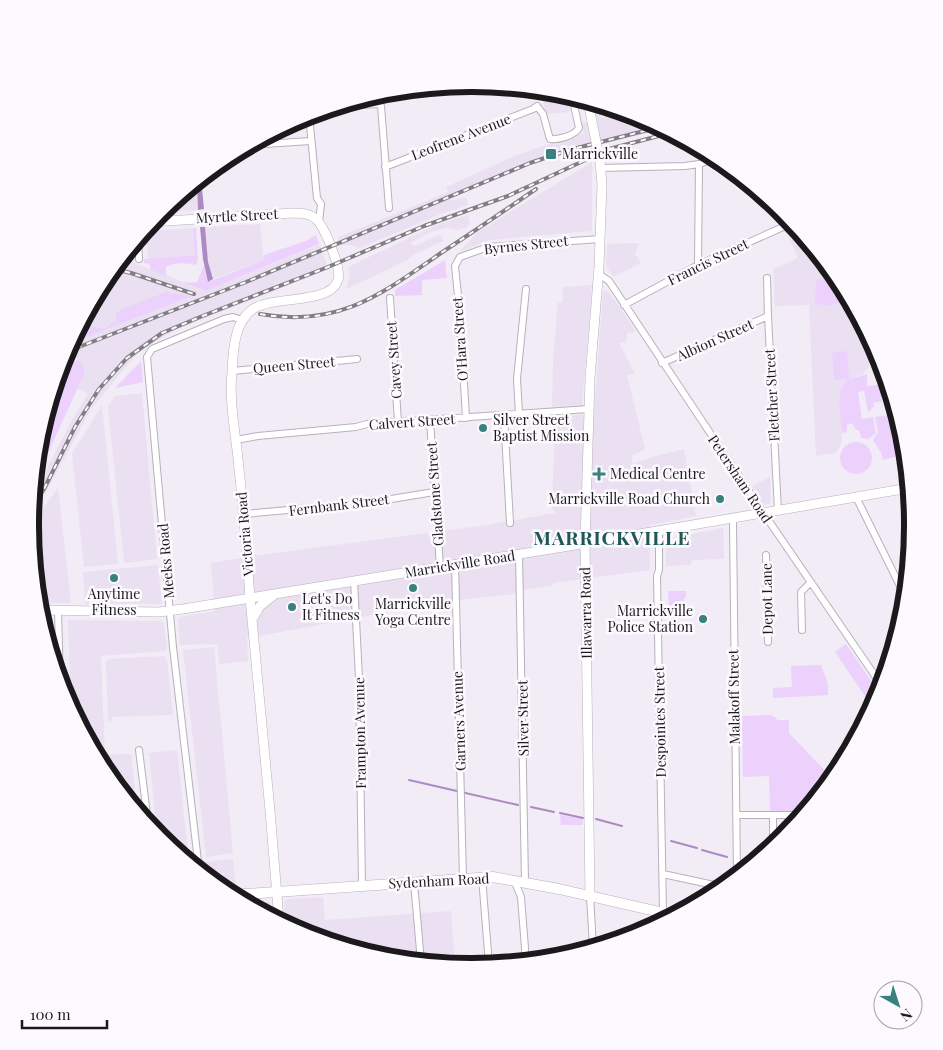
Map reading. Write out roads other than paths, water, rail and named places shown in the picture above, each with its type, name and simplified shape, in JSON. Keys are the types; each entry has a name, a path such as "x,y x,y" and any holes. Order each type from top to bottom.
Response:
{"main road":[{"name":"Illawarra Road","path":"589,109 600,165 599,274 589,409 585,543 590,896"},
{"name":"Myrtle Street","path":"163,221 302,213 314,217 319,222"},
{"path":"242,320 252,310 265,304 324,294 335,288 340,272 319,222"},
{"name":"Victoria Road","path":"242,320 238,331 232,371 236,440 277,912"},
{"name":"Marrickville Road","path":"47,610 159,612 659,531 902,489"},
{"path":"253,618 265,601 280,593"},
{"name":"Sydenham Road","path":"245,894 482,877 514,880 663,913"}],"street":[{"path":"371,104 379,104 381,106 389,208"},
{"name":"Leofrene Avenue","path":"385,167 537,106 543,114 548,138 554,140 574,134 578,130 574,105"},
{"path":"309,124 318,198 321,204 319,222"},
{"path":"267,144 310,141"},
{"path":"600,165 685,166 706,162"},
{"path":"698,265 699,164"},
{"name":"Francis Street","path":"624,305 698,265 785,227"},
{"name":"Byrnes Street","path":"456,261 463,255 488,247 600,239"},
{"path":"139,249 139,259"},
{"name":"O'Hara Street","path":"456,261 466,418"},
{"name":"Petersham Road","path":"599,274 609,281 763,513 876,677"},
{"name":"Fletcher Street","path":"768,278 768,316 778,511"},
{"path":"519,414 517,379 526,289"},
{"name":"Cavey Street","path":"390,298 398,422"},
{"name":"Albion Street","path":"662,363 768,316"},
{"name":"Meeks Road","path":"198,860 173,647 148,356 152,349 224,319 233,317 242,320"},
{"name":"Queen Street","path":"232,371 357,359"},
{"name":"Calvert Street","path":"236,440 356,427 367,424 589,409"},
{"path":"504,415 510,523"},
{"name":"Gladstone Street","path":"430,420 440,567"},
{"name":"Fernbank Street","path":"244,514 368,503 434,492"},
{"path":"856,497 900,586"},
{"name":"Malakoff Street","path":"734,518 733,624 737,866"},
{"name":"Despointes Street","path":"659,531 659,570 657,576 663,874 668,911"},
{"name":"Silver Street","path":"519,554 528,883"},
{"name":"Depot Lane","path":"766,555 768,642"},
{"name":"Garners Avenue","path":"455,564 463,878"},
{"name":"Frampton Avenue","path":"354,581 359,678 362,886"},
{"path":"802,630 801,592 811,582"},
{"path":"58,611 59,656"},
{"path":"139,750 146,811"},
{"path":"772,815 773,835"},
{"path":"736,816 792,815"},
{"path":"663,874 712,885"},
{"path":"482,877 488,957"},
{"path":"514,880 521,897 525,954"},
{"path":"414,882 420,955"},
{"path":"521,897 528,883"},
{"name":"Illawarra Road","path":"590,896 593,940"}],"waterway":[{"path":"409,780 518,805"},
{"path":"531,807 554,812"},
{"path":"560,813 583,818"},
{"path":"596,819 622,826"},
{"path":"671,841 697,848"},
{"path":"702,850 727,857"}],"railway":[{"path":"77,348 246,282 530,163 569,150 648,130"},
{"path":"40,495 75,427 99,389 127,358 162,333 328,267 424,226 508,196 609,149 660,136"},
{"path":"260,314 288,317 313,316 335,312 357,304 398,282 536,189"},
{"path":"122,271 194,294"}],"place":[{"name":"Marrickville","path":"551,154"},
{"name":"Silver Street Baptist Mission","path":"483,428"},
{"name":"Medical Centre","path":"599,474"},
{"name":"Marrickville Road Church","path":"720,499"},
{"name":"Anytime Fitness","path":"114,578"},
{"name":"Marrickville Yoga Centre","path":"413,588"},
{"name":"Let's Do It Fitness","path":"292,607"},
{"name":"Marrickville Police Station","path":"703,619"}],"district":[{"name":"MARRICKVILLE","path":"612,538"}]}
